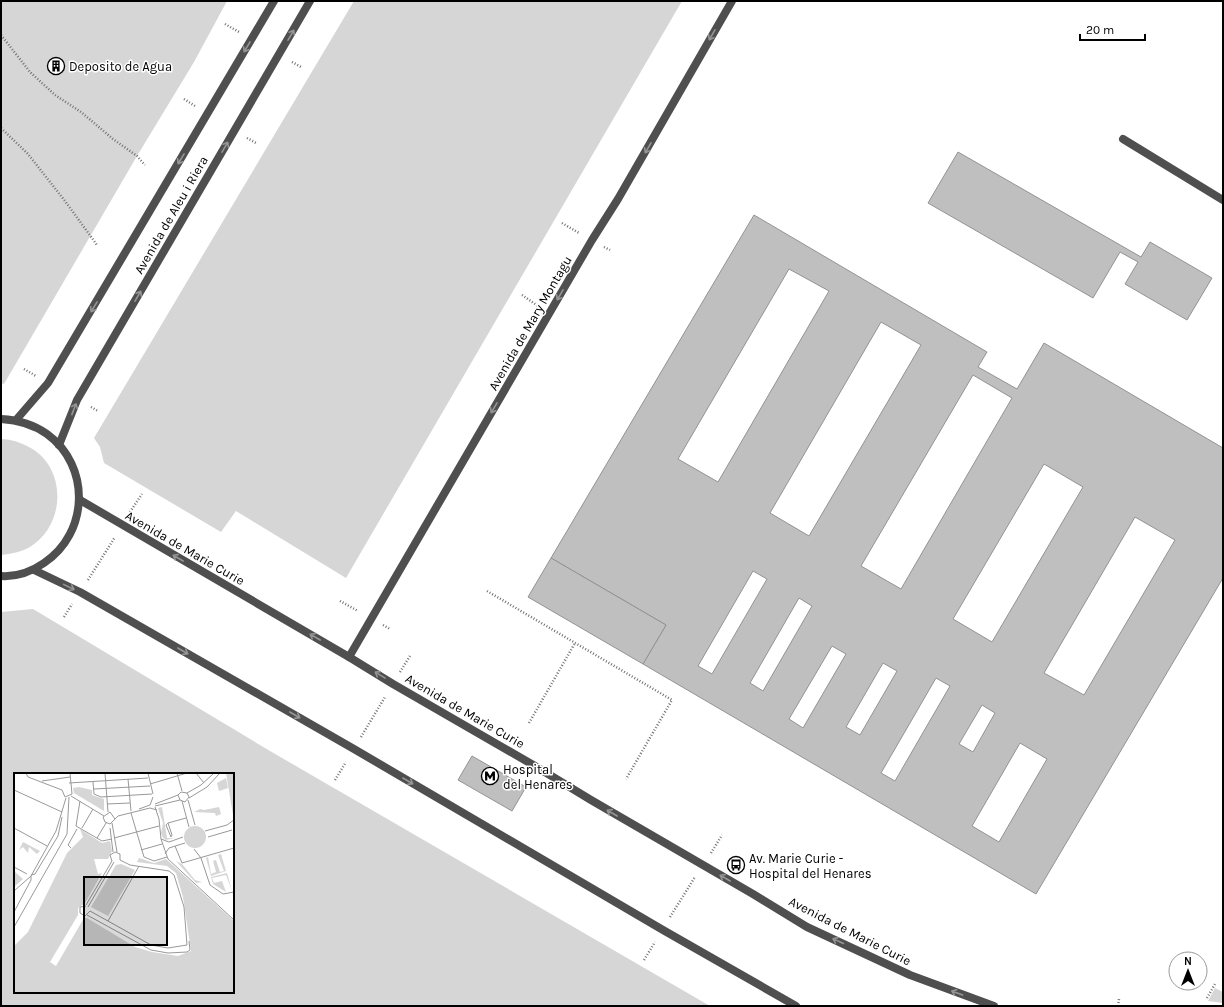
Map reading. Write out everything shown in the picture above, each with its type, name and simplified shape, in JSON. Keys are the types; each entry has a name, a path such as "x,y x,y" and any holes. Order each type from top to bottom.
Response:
{"street":[{"name":"Avenida de Aleu i Riera","path":"16,420 48,383 274,1"},
{"name":"Avenida de Aleu i Riera","path":"59,445 77,400 310,1"},
{"name":"Avenida de Mary Montagu","path":"349,657 592,240 618,199 732,1"},
{"path":"1123,140 1223,200"},
{"path":"1,419 16,420 37,428 47,434 59,445 71,462 78,480 80,500 76,522 67,541 52,558 34,570 10,577 1,576"},
{"name":"Avenida de Marie Curie","path":"80,500 122,526 510,751 807,927 910,975 994,1006"},
{"path":"34,570 80,592 354,749 796,1006"}],"path":[{"path":"1,35 30,72 55,94 81,112 137,156 145,165"},
{"path":"1,128 28,154 97,245"},
{"path":"64,617 142,494"},
{"path":"487,591 672,700 626,779"},
{"path":"529,723 576,643"},
{"path":"335,780 410,656"},
{"path":"644,960 722,835"},
{"path":"1207,998 1215,984"},
{"path":"1118,1006 1119,999"}],"shaded area":[{"path":"1,1 227,1 194,62 137,156 4,384 1,383"},
{"path":"354,1 682,1 346,578 236,511 221,532 104,463 100,447 94,438"},
{"path":"1,439 21,443 40,455 50,467 55,480 57,495 56,510 51,524 42,537 27,549 1,555"},
{"path":"33,609 270,751 710,1006 1,1006 1,612"},
{"path":"1215,988 1223,992 1223,1003 1208,1001"}],"building":[{"name":"Deposito de Agua","path":"54,61 58,61 60,65 58,69 54,69 52,67 52,63"},
{"path":"958,152 1141,257 1150,242 1212,278 1187,320 1125,284 1138,262 1120,252 1093,298 928,203"},
{"path":"754,215 987,352 978,367 1017,389 1044,343 1223,448 1223,578 1036,894 643,664 666,625 551,558","holes":["789,269 829,291 718,482 678,459","881,322 921,345 809,536 770,513","973,375 1012,398 901,589 861,566","1044,464 1083,487 992,642 953,619","1135,517 1175,540 1084,695 1044,673","753,571 767,579 712,674 698,666","799,598 812,606 763,691 750,683","832,646 846,654 803,728 789,719","883,663 897,671 860,735 846,727","936,678 950,686 895,781 881,773","982,705 995,713 973,752 959,744","1020,743 1047,759 999,842 972,826"]},
{"path":"551,558 666,625 643,664 528,597"},
{"path":"472,756 526,787 512,811 458,780"}],"place":[{"name":"Deposito de Agua","path":"56,66"},
{"name":"Hospital del Henares","path":"490,776"},
{"name":"Av. Marie Curie - Hospital del Henares","path":"736,865"}]}
